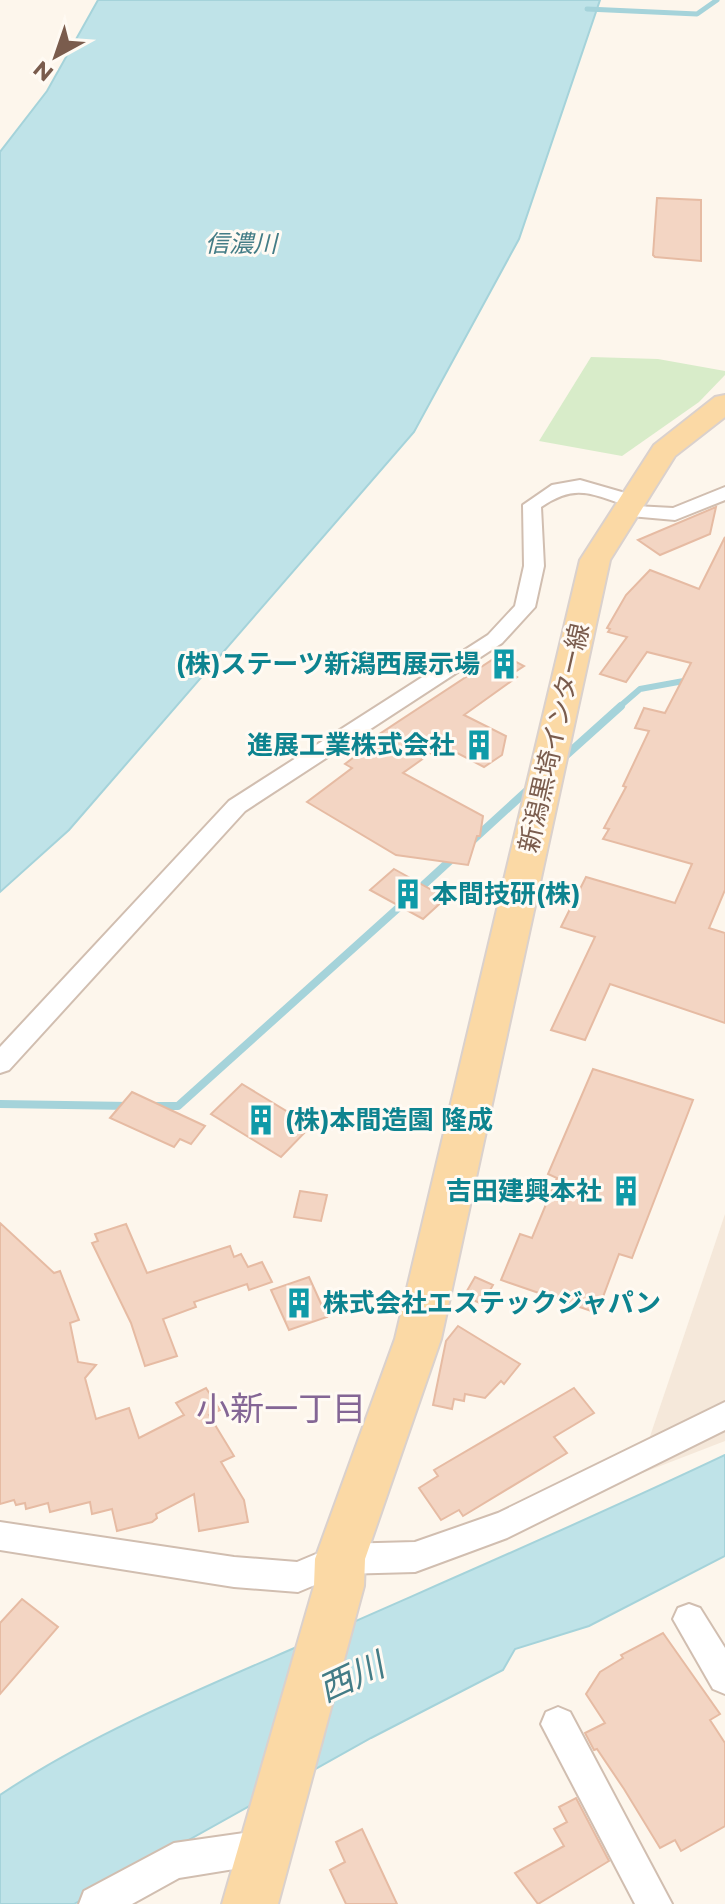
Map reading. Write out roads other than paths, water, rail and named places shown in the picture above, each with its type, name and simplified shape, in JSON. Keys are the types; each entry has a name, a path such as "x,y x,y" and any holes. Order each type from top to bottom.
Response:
{"main road":[{"name":"新潟黒埼インター線","path":"250,1904 340,1573 418,1339 595,560 664,451 725,403"}],"street":[{"path":"0,1063 237,806 495,639 525,607 534,566 532,505 555,487 591,487 629,506 675,514 725,493"},
{"path":"0,1536 234,1572 298,1577 340,1573 415,1557 507,1524 725,1415"},
{"path":"689,1619 725,1678"},
{"path":"558,1724 654,1904"},
{"path":"97,1904 174,1861 271,1830"}],"water":[{"name":"信濃川","path":"98,0 600,0 519,239 414,432 69,830 0,892 0,152 47,91"},
{"name":"西川","path":"725,1455 725,1556 589,1626 515,1649 503,1670 371,1738 74,1904 0,1904 0,1795 34,1773 184,1696"}],"waterway":[{"path":"587,9 697,14 717,0"},
{"path":"618,708 640,689 689,680"},
{"path":"562,759 621,706"},
{"path":"473,840 531,787"},
{"path":"417,891 454,857"},
{"path":"152,1106 178,1106 407,900"},
{"path":"0,1104 130,1106"}],"place":[{"name":"(株)ステーツ新潟西展示場","path":"504,664"},
{"name":"進展工業株式会社","path":"479,745"},
{"name":"本間技研(株)","path":"408,894"},
{"name":"(株)本間造園 隆成","path":"261,1120"},
{"name":"吉田建興本社","path":"626,1191"},
{"name":"株式会社エステックジャパン","path":"299,1303"}],"district":[{"name":"小新一丁目","path":"281,1409"}]}
